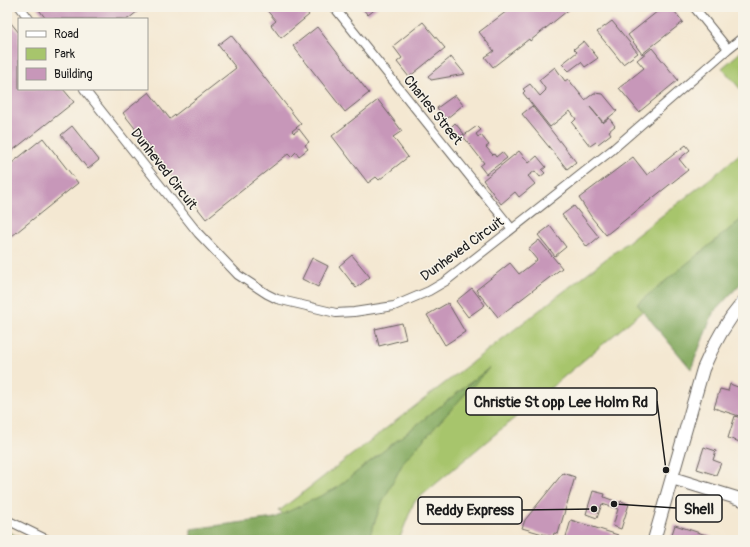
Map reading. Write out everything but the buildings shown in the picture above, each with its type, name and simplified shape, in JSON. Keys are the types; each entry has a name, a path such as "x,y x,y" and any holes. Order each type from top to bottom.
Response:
{"main road":[{"path":"654,540 703,370 714,344 743,302"},
{"path":"672,478 743,500"}],"street":[{"path":"20,7 28,18"},
{"name":"Charles Street","path":"334,7 512,229"},
{"path":"694,7 728,49"},
{"name":"Dunheved Circuit","path":"85,90 204,240 238,275 277,299 336,313 354,312 394,306 429,291 446,281 612,150 743,37"},
{"path":"7,520 48,540"}],"green space":[{"path":"743,50 743,92 722,68"},
{"path":"743,151 743,234 675,284 414,502 399,540 305,540 299,531 279,511 716,174"},
{"path":"743,218 743,281 713,313 691,369 637,304"},
{"path":"489,368 404,461 381,505 368,540 191,540 191,529 275,518 335,489"},
{"path":"7,531 24,540 7,540"}],"place":[{"name":"Christie St opp Lee Holm Rd","path":"666,470"},
{"name":"Shell","path":"614,504"},
{"name":"Reddy Express","path":"594,509"}]}
